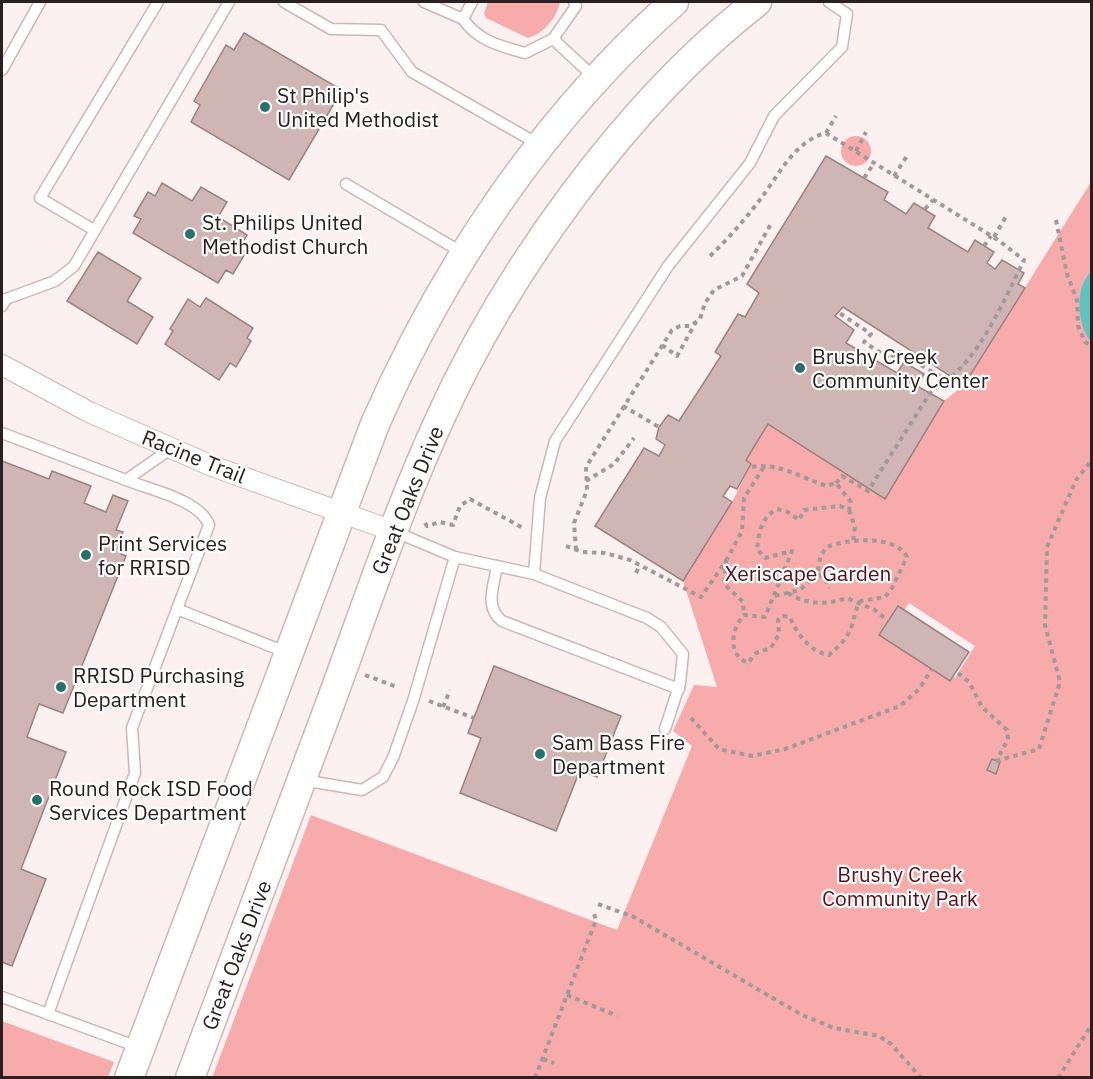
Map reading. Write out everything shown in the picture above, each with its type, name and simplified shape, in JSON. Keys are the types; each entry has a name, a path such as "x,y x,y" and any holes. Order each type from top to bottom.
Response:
{"street":[{"path":"129,1077 341,512 390,390 424,321 463,253 541,146 633,38 674,2"},
{"name":"Great Oaks Drive","path":"190,1077 393,531 439,421 486,329 539,245 597,166 667,84 757,2"},
{"name":"Racine Trail","path":"2,365 89,412 212,466 393,531"}],"lane":[{"path":"2,70 40,2"},
{"path":"94,230 40,198 158,2"},
{"path":"2,306 6,299 55,281 74,266 229,2"},
{"path":"284,2 331,29 381,30 412,72 541,146"},
{"path":"424,2 463,19 471,31 492,44 525,53 553,39 576,6 574,2"},
{"path":"463,19 472,2"},
{"path":"534,574 540,498 555,441 668,266 750,164 774,116 842,47 847,14 829,2"},
{"path":"553,39 596,79"},
{"path":"346,184 463,253"},
{"path":"2,433 196,507 205,515 209,525 132,728 135,773 48,1014"},
{"path":"126,480 172,448"},
{"path":"393,531 455,557 534,574 646,618 661,627 683,654 679,689 665,729"},
{"path":"302,780 362,790 383,777 393,758 413,701 455,557"},
{"path":"497,566 490,604 493,614 502,621 679,689"},
{"path":"177,609 288,653"},
{"path":"2,997 140,1048"}],"path":[{"path":"826,133 836,116"},
{"path":"856,151 866,132"},
{"path":"710,256 761,198 794,153 813,136 826,133 992,236 1024,260 993,319 971,353 946,380 930,393 868,491 842,476 836,483 826,486 784,468 766,464 752,467"},
{"path":"894,176 907,156"},
{"path":"864,178 874,163"},
{"path":"925,209 933,200"},
{"path":"984,246 1007,215"},
{"path":"1056,220 1067,274 1077,300 1078,326 1085,342 1092,346"},
{"path":"662,345 676,356 714,290 742,276 772,222"},
{"path":"838,312 872,334 864,342 890,359 897,351 946,380"},
{"path":"576,550 574,523 587,490 586,467 672,330 696,322"},
{"path":"623,406 659,427"},
{"path":"586,482 614,464 634,438"},
{"path":"958,673 969,682 982,707 1007,730 1008,739 996,761 1039,749 1060,682 1044,625 1047,547 1076,480 1092,460"},
{"path":"566,546 576,550 605,553 640,565 701,597 726,561 742,531 744,498 766,464"},
{"path":"836,483 851,502 849,510 855,527 853,542"},
{"path":"420,518 428,526 440,522 453,525 460,506 470,499 528,531"},
{"path":"744,615 765,617 792,551 765,558 757,549 761,525 769,513 777,509 788,512 799,520 804,510 816,507 840,506 849,510"},
{"path":"726,561 724,584 743,602 744,615 734,631 734,651 741,660 748,663 756,653 771,648 779,634 778,620 783,616 790,617 802,638 818,653 829,655 843,642 851,630 855,608 861,601 885,597 908,556 904,551 890,544 853,542 827,547 821,555 816,574 800,590 775,596"},
{"path":"636,573 640,565"},
{"path":"816,574 825,578 829,588"},
{"path":"788,593 802,602 831,604 847,598 875,610 888,621"},
{"path":"690,718 719,749 752,756 785,749 900,706 919,689 932,669"},
{"path":"359,672 397,687"},
{"path":"443,707 450,690"},
{"path":"428,701 474,718"},
{"path":"598,904 634,917 802,1015 834,1028 879,1036 891,1044 921,1077"},
{"path":"535,1077 596,920 594,914"},
{"path":"567,995 617,1016"},
{"path":"1058,1077 1092,1024"},
{"path":"543,1059 554,1063"}],"green space":[{"path":"488,2 560,2 556,14 548,25 539,33 528,38 486,18 484,14"},
{"path":"856,136 862,137 870,145 870,157 862,165 856,166 850,165 842,157 841,151 842,145 850,137"},
{"name":"Brushy Creek Community Park","path":"1091,182 1091,1077 212,1078 311,815 617,930 692,746 673,731 694,685 717,687 683,581 732,502 751,464 746,460 768,424 885,499 944,401 964,385","holes":["909,603 975,646 955,678 886,638"]},
{"path":"2,1021 114,1062 108,1077 2,1077"}],"water":[{"path":"1091,272 1091,342 1086,335 1079,307 1082,287"}],"building":[{"name":"St Philip's United Methodist","path":"244,33 342,90 289,180 191,122 200,105 194,101 226,45 234,50"},
{"name":"Brushy Creek Community Center","path":"826,156 888,192 884,200 906,214 914,203 935,216 928,228 968,252 975,240 994,252 987,263 995,269 1002,260 1024,273 1018,284 1025,288 964,385 843,307 835,316 854,330 846,343 897,373 904,362 924,374 917,386 944,401 885,499 768,424 746,460 751,464 737,489 730,486 723,496 732,502 683,581 595,526 644,448 659,456 665,445 656,439 659,427 668,415 679,421 721,356 715,352 738,314 745,317 759,293 747,284"},
{"name":"St. Philips United Methodist Church","path":"162,183 192,201 201,187 227,202 218,217 247,235 239,248 246,252 233,274 226,270 218,283 133,233 141,219 134,216 148,192 155,196"},
{"path":"98,252 141,278 127,301 153,317 137,344 67,301"},
{"path":"206,298 253,328 247,338 251,341 236,367 230,363 219,380 165,344 173,331 170,329 188,299 200,307"},
{"path":"2,461 49,479 52,471 91,486 84,503 106,512 113,495 128,501 116,530 123,532 119,540 125,543 121,554 126,556 63,713 39,704 27,737 66,752 21,869 46,879 12,966 2,962"},
{"path":"898,606 969,652 950,681 879,635"},
{"name":"Sam Bass Fire Department","path":"494,666 621,716 597,777 580,770 556,831 460,793 481,738 468,733"},
{"path":"992,759 1000,762 996,774 987,770"}],"place":[{"name":"St Philip's United Methodist","path":"265,107"},
{"name":"St. Philips United Methodist Church","path":"190,234"},
{"name":"Brushy Creek Community Center","path":"800,368"},
{"name":"Print Services for RRISD","path":"86,555"},
{"name":"RRISD Purchasing Department","path":"61,687"},
{"name":"Sam Bass Fire Department","path":"540,754"},
{"name":"Round Rock ISD Food Services Department","path":"37,800"}],"park label":[{"name":"Xeriscape Garden","path":"808,573"}]}
